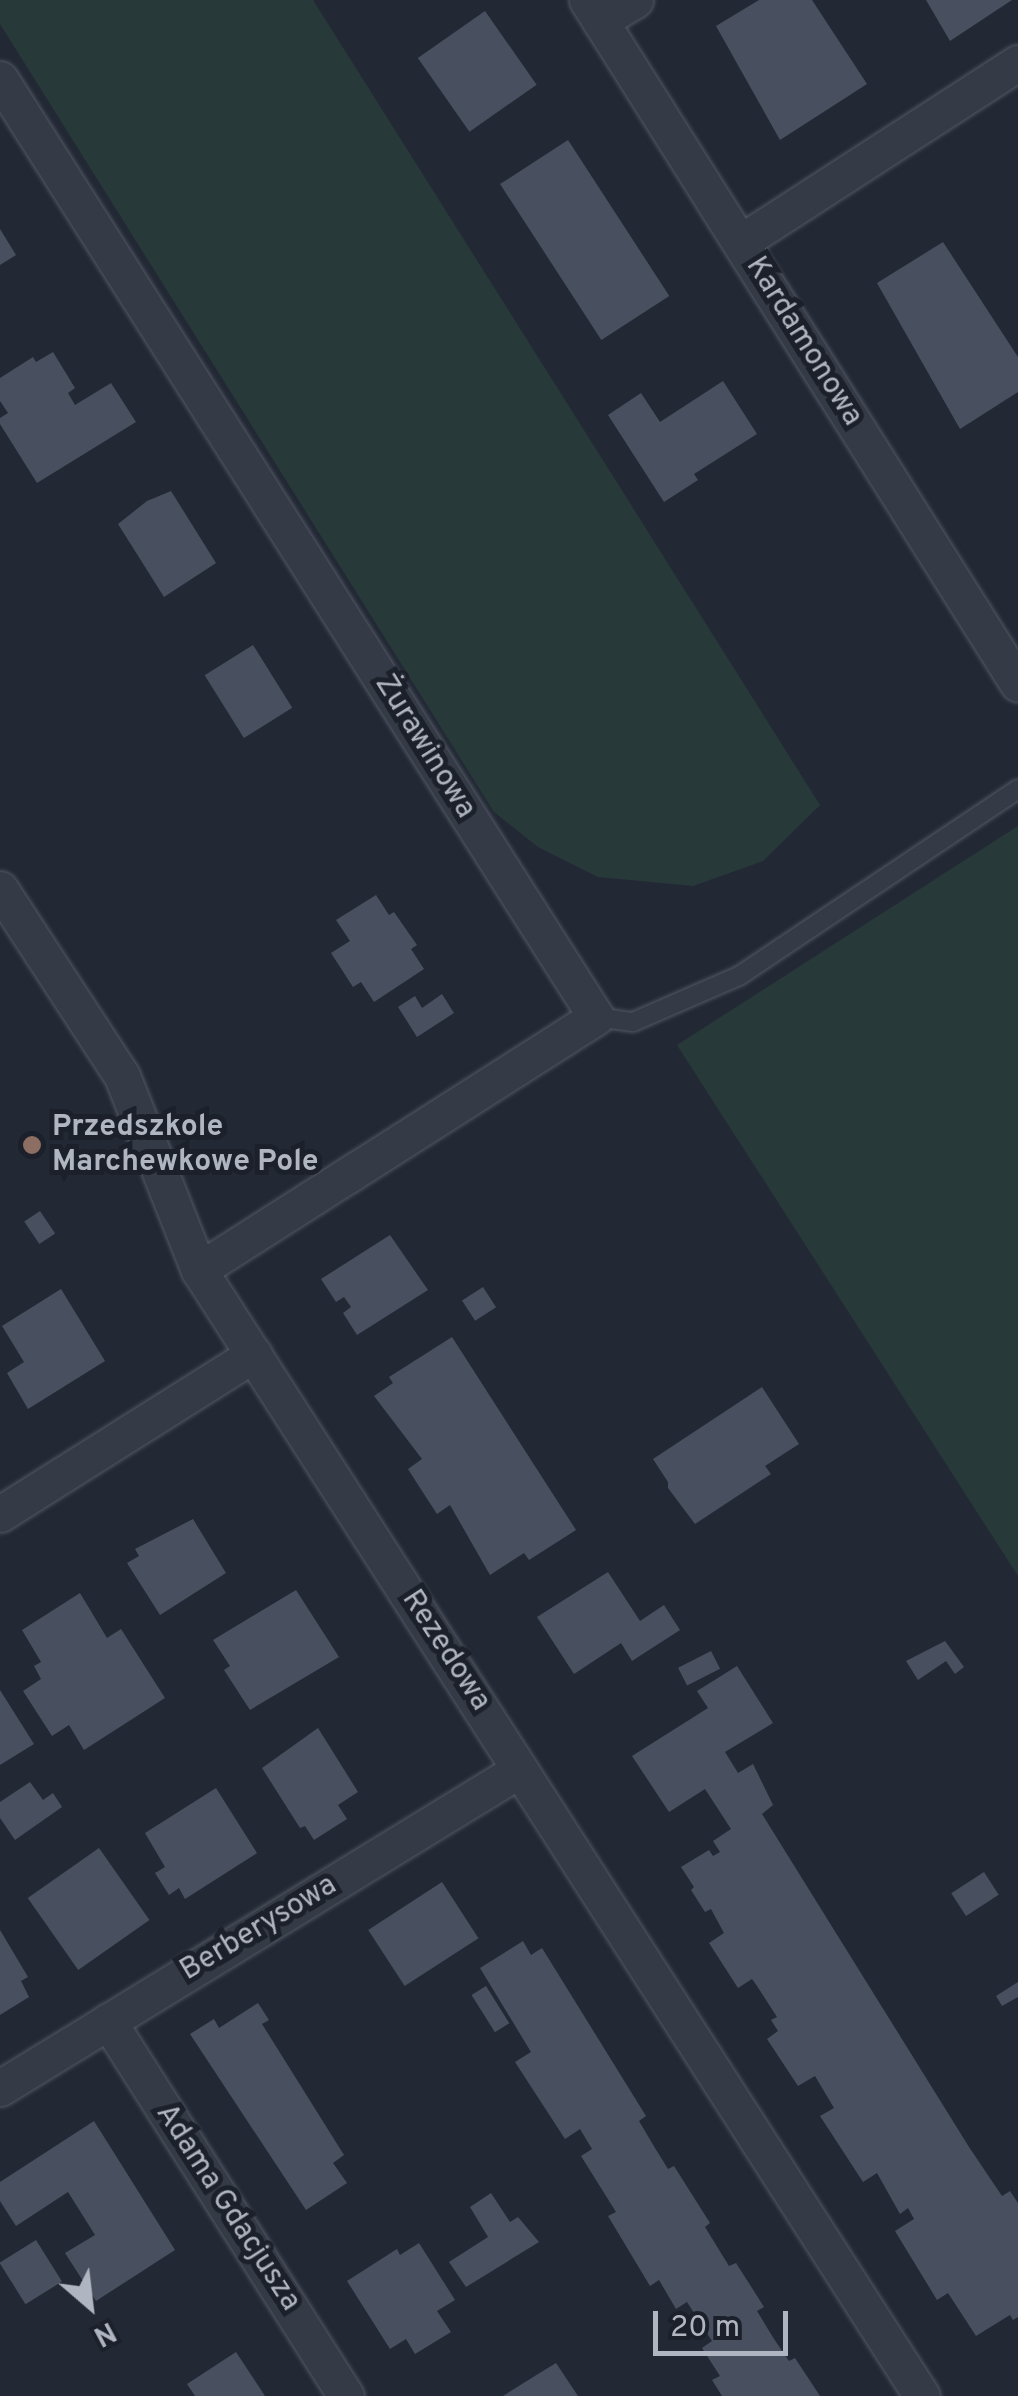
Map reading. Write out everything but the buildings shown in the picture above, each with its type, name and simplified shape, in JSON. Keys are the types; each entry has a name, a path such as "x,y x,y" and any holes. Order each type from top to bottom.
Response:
{"street":[{"path":"594,10 635,0"},
{"name":"Kardamonowa","path":"594,10 1018,684"},
{"path":"741,242 1018,63"},
{"name":"Żurawinowa","path":"0,79 596,1017"},
{"name":"Rezedowa","path":"0,889 122,1076 199,1270 922,2396"},
{"path":"199,1270 596,1017"},
{"path":"0,1514 254,1354"},
{"name":"Berberysowa","path":"0,2088 519,1770"},
{"name":"Adama Gdacjusza","path":"108,2021 346,2396"}],"lane":[{"path":"596,1017 633,1022 738,976 1018,789"}],"shaded area":[{"path":"0,0 313,0 820,805 763,861 693,886 598,877 538,847 494,812 0,24"},
{"path":"1018,826 1018,1576 677,1045"}],"place":[{"name":"Przedszkole Marchewkowe Pole","path":"32,1145"}]}
